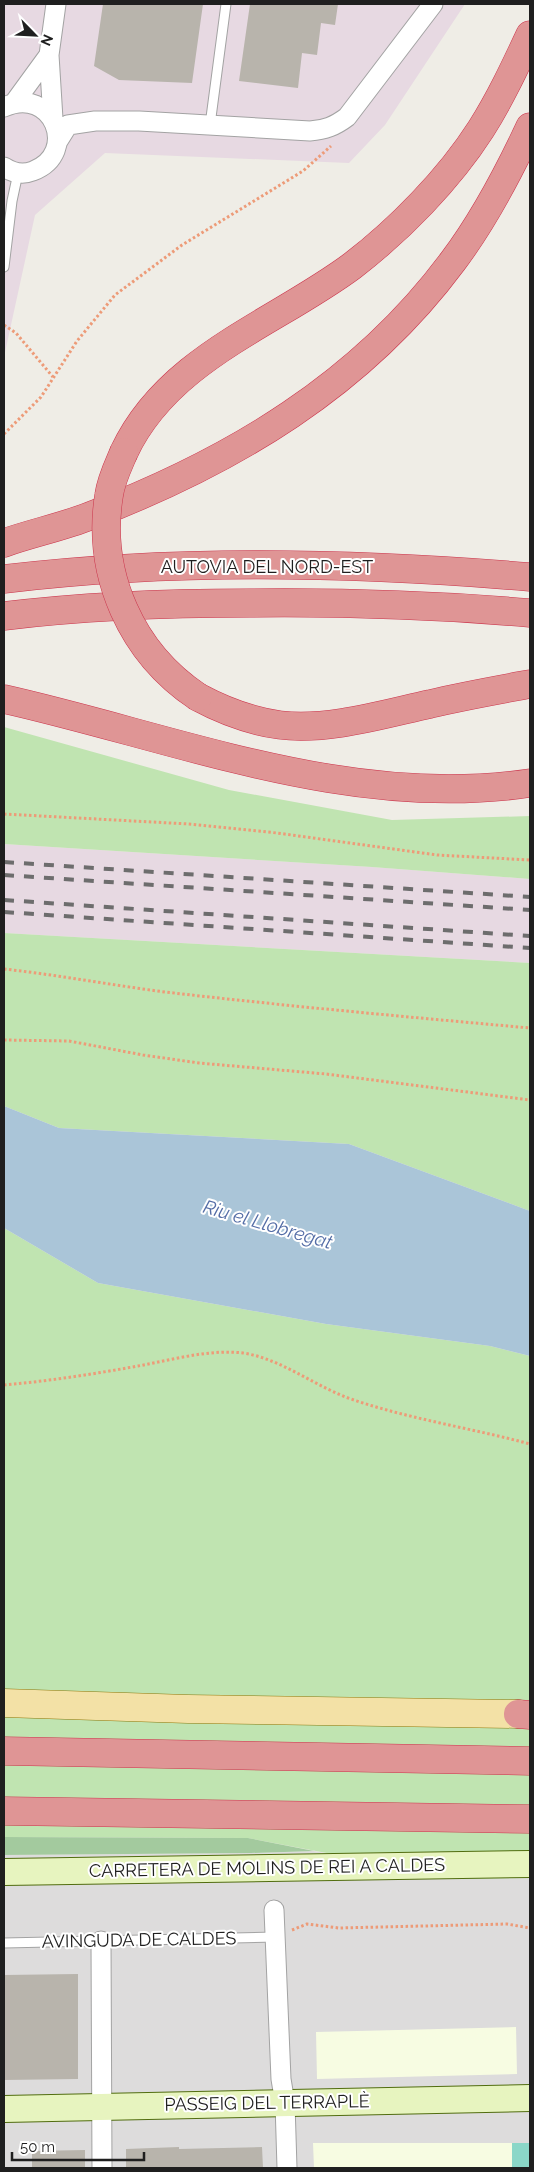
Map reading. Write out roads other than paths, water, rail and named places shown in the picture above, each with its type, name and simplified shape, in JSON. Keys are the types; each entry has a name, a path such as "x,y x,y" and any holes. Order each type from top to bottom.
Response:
{"highway":[{"path":"530,35 497,102 480,130 446,175 397,227 351,266 223,346 180,378 144,416 114,473 109,496 107,546 116,589 126,617 138,638 158,664 178,683 220,709 254,720 282,725 310,726 383,715 530,684"},
{"path":"4,543 88,517 202,468 298,411 344,377 397,328 454,261 494,199 530,127"},
{"name":"AUTOVIA DEL NORD-EST","path":"4,579 202,564 335,565 530,577"},
{"path":"483,573 530,566"},
{"name":"AUTOVIA DEL NORD-EST","path":"4,616 113,605 328,602 471,608 530,613"},
{"path":"4,699 272,768 336,780 436,788 530,783"},
{"path":"146,737 277,782 333,792 391,799 431,801 491,801 530,798"},
{"path":"4,1750 530,1761"},
{"path":"4,1811 530,1819"}],"main road":[{"path":"4,1703 188,1709 526,1714"}],"street":[{"path":"56,4 49,55 53,119 58,141"},
{"path":"8,169 29,172 40,168 54,152 58,141 68,125 95,121 310,131 337,125 347,118 433,4"},
{"path":"6,106 49,55"},
{"path":"6,106 26,102 46,110 53,119"},
{"name":"CARRETERA DE MOLINS DE REI A CALDES","path":"4,1872 530,1864"},
{"path":"4,1885 140,1870"},
{"path":"274,1910 281,2079 285,2103 286,2168"},
{"path":"101,1941 102,2168"},
{"name":"PASSEIG DEL TERRAPLÈ","path":"4,2109 530,2098"}],"lane":[{"path":"210,125 226,4"},
{"path":"4,267 12,201 8,169"},
{"name":"AVINGUDA DE CALDES","path":"4,1943 275,1937"}],"water":[{"name":"Riu el Llobregat","path":"4,1106 59,1128 349,1144 530,1211 530,1356 490,1346 326,1324 98,1283 4,1228"}],"railway":[{"path":"4,862 530,897"},
{"path":"4,875 530,910"},
{"path":"4,900 530,936"},
{"path":"4,912 530,948"}]}
